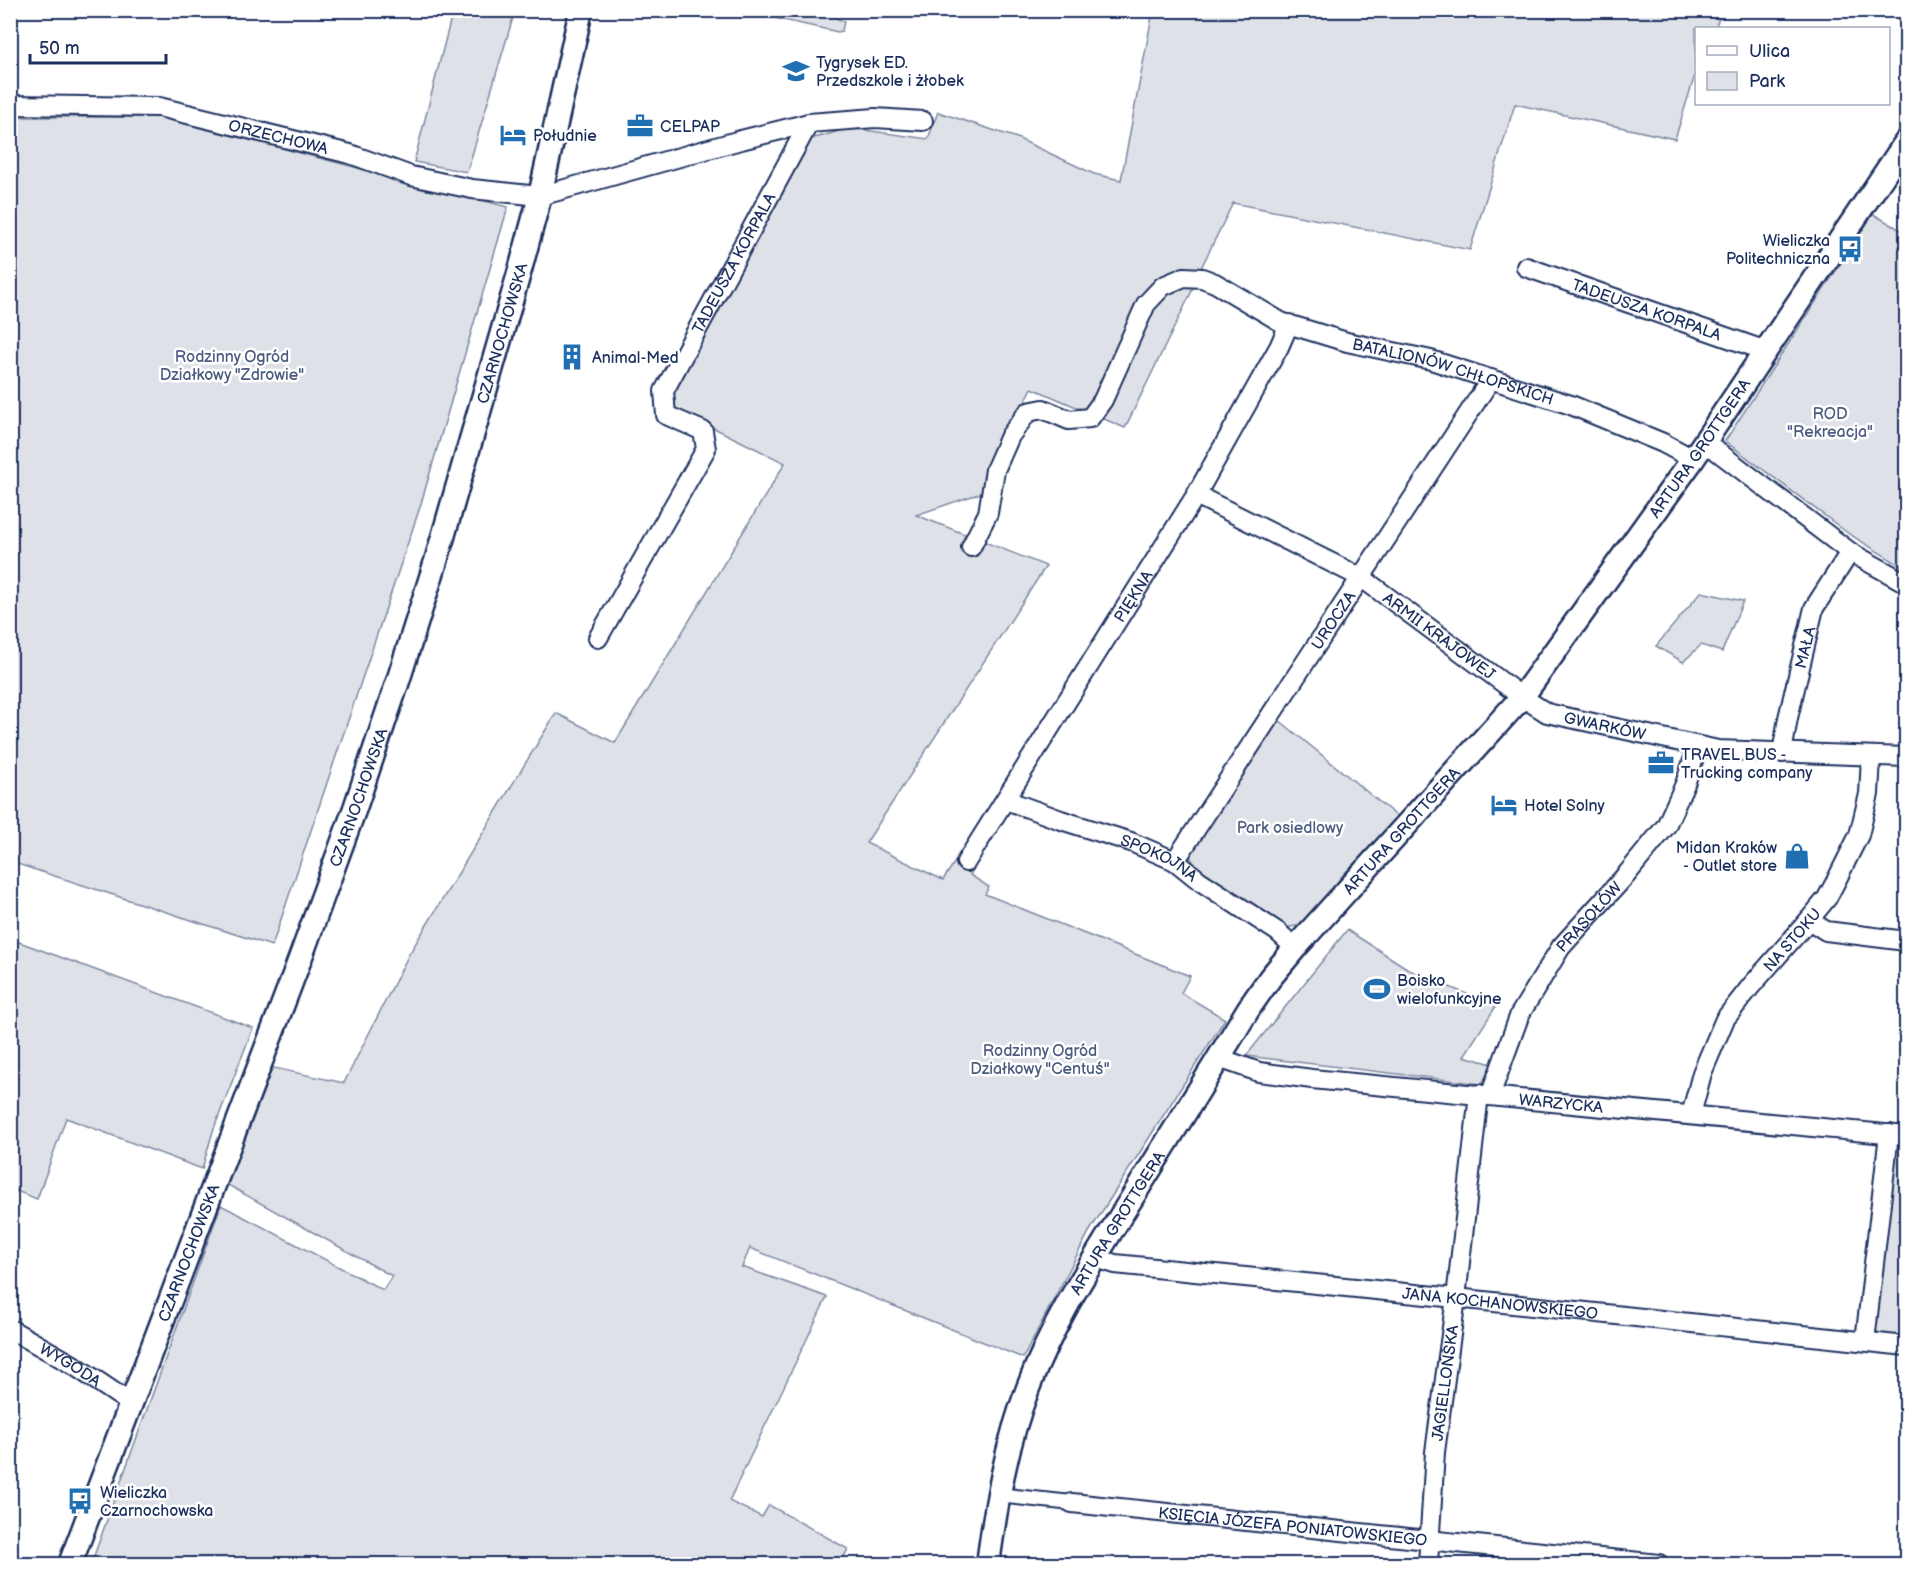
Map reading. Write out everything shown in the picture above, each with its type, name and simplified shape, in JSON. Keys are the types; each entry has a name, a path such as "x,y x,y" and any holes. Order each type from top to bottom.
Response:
{"street":[{"name":"CZARNOCHOWSKA","path":"69,1564 300,958 389,708 436,561 499,346 540,196 581,10"},
{"name":"ORZECHOWA","path":"10,105 159,107 350,154 411,176 472,189 540,196"},
{"path":"540,196 809,123 875,118 923,121"},
{"name":"TADEUSZA KORPALA","path":"598,638 706,449 704,431 666,415 664,391 809,123"},
{"name":"ARTURA GROTTGERA","path":"988,1564 998,1494 1013,1433 1036,1367 1058,1322 1095,1258 1254,1001 1295,948 1522,698 1699,451 1906,142"},
{"name":"TADEUSZA KORPALA","path":"1526,267 1766,351"},
{"name":"BATALIONÓW CHŁOPSKICH","path":"971,547 988,513 995,470 1010,436 1028,412 1043,409 1069,420 1090,418 1111,384 1146,304 1163,286 1184,277 1202,278 1215,283 1281,322 1347,342 1431,360 1571,405 1663,443 1699,451"},
{"name":"PIĘKNA","path":"966,862 1196,495 1279,347 1289,324"},
{"name":"UROCZA","path":"1175,861 1491,379"},
{"path":"1699,451 1850,552 1906,583"},
{"name":"ARMII KRAJOWEJ","path":"1196,495 1362,578 1522,698"},
{"name":"MAŁA","path":"1782,753 1790,708 1814,608 1850,552"},
{"name":"GWARKÓW","path":"1522,698 1547,713 1718,750 1906,757"},
{"name":"PRASOŁÓW","path":"1484,1095 1520,1014 1561,947 1628,874 1666,826 1685,784 1698,746"},
{"name":"NA STOKU","path":"1691,1115 1702,1073 1725,1019 1827,898 1859,835 1869,794 1871,757"},
{"name":"SPOKOJNA","path":"1006,800 1131,842 1175,861 1200,881 1278,932 1295,948"},
{"path":"1809,920 1826,931 1906,941"},
{"name":"WARZYCKA","path":"1219,1058 1259,1072 1312,1079 1898,1135"},
{"name":"JAGIELLOŃSKA","path":"1428,1564 1435,1452 1484,1095"},
{"path":"1864,1341 1898,1135"},
{"name":"JANA KOCHANOWSKIEGO","path":"1095,1258 1115,1264 1906,1346"},
{"name":"WYGODA","path":"10,1329 75,1366 130,1403"},
{"name":"KSIĘCIA JÓZEFA PONIATOWSKIEGO","path":"998,1494 1659,1564"}],"green space":[{"path":"453,10 515,11 467,172 414,162"},
{"path":"743,11 829,11 844,21 842,31 838,32"},
{"name":"Rodzinny Ogród Działkowy \"Centuś\"","path":"1153,11 1722,11 1715,27 1695,27 1695,75 1675,139 1515,104 1470,250 1233,203 1125,428 1032,388 981,493 916,515 1046,566 866,843 943,880 956,860 973,870 970,875 989,887 985,894 1190,976 1181,993 1225,1019 1089,1232 1023,1358 750,1248 742,1267 827,1297 729,1501 762,1517 769,1505 848,1549 840,1564 91,1564 221,1205 383,1290 392,1276 226,1184 270,1067 344,1083 409,954 556,713 615,743 785,463 673,408 669,388 770,206 811,139 850,128 928,139 938,112 1017,138 1094,174 1121,180"},
{"name":"Rodzinny Ogród Działkowy \"Zdrowie\"","path":"11,117 161,117 508,207 420,507 272,946 11,862"},
{"name":"ROD \"Rekreacja\"","path":"1873,214 1906,233 1906,569 1849,534 1725,441"},
{"path":"1701,592 1743,601 1722,652 1701,645 1683,662 1656,646"},
{"name":"Park osiedlowy","path":"1279,720 1399,818 1343,875 1307,924 1285,928 1198,871 1190,856 1213,812"},
{"name":"Boisko wielofunkcyjne","path":"1347,930 1413,972 1496,1006 1464,1056 1492,1064 1482,1084 1246,1056"},
{"path":"11,939 253,1028 213,1131 202,1169 66,1118 37,1199 11,1189"},
{"path":"1895,1147 1906,1148 1906,1338 1880,1336 1873,1326"}],"place":[{"name":"Tygrysek ED. Przedszkole i żłobek","path":"796,71"},
{"name":"CELPAP","path":"640,126"},
{"name":"Południe","path":"513,135"},
{"name":"Wieliczka Politechniczna","path":"1850,249"},
{"name":"Animal-Med","path":"572,357"},
{"name":"TRAVEL BUS - Trucking company","path":"1661,763"},
{"name":"Hotel Solny","path":"1504,805"},
{"name":"Midan Kraków - Outlet store","path":"1797,856"},
{"name":"Boisko wielofunkcyjne","path":"1377,989"},
{"name":"Wieliczka Czarnochowska","path":"80,1501"}]}
